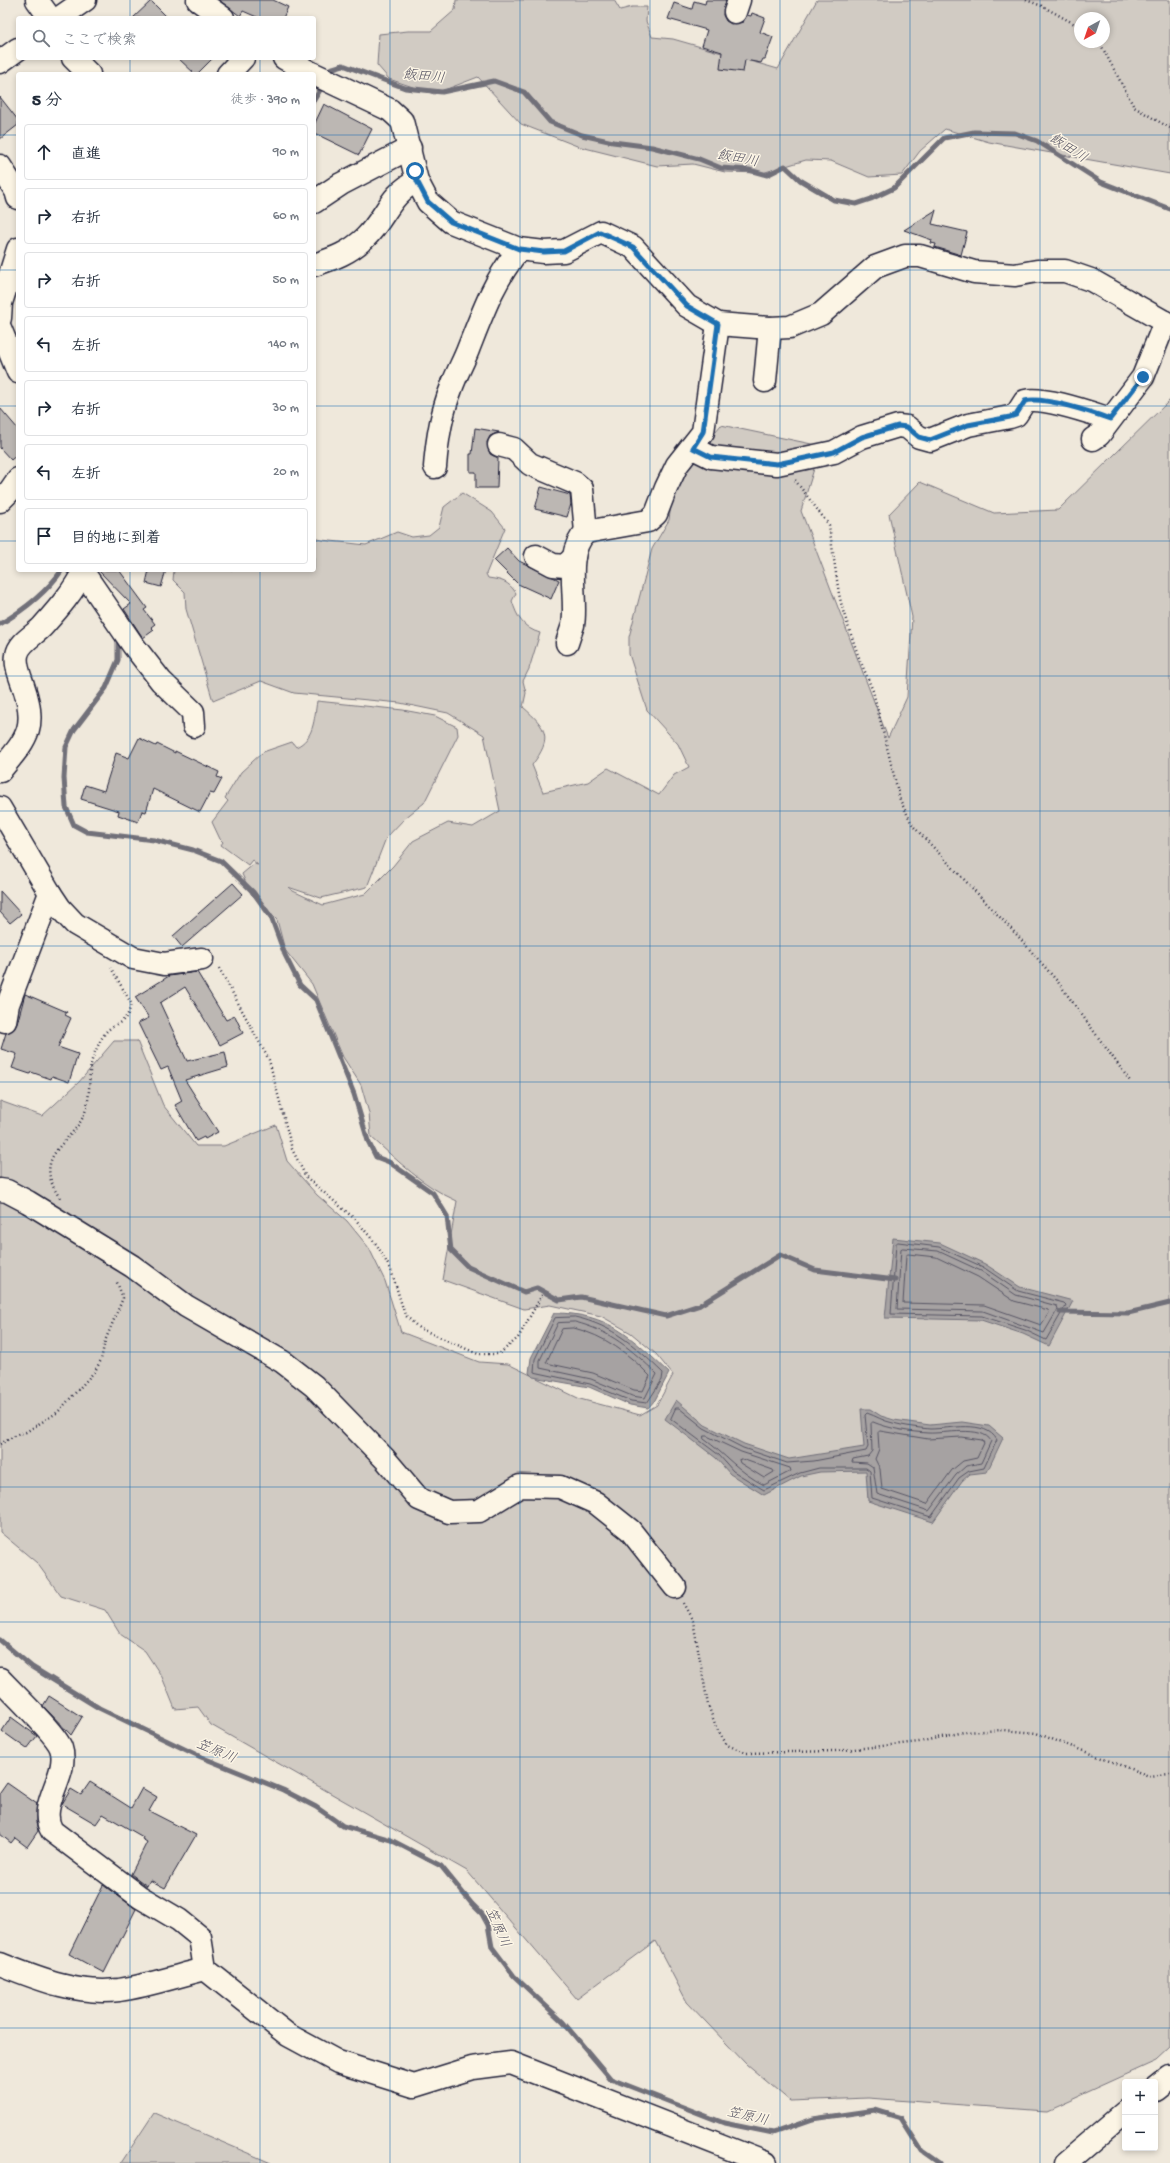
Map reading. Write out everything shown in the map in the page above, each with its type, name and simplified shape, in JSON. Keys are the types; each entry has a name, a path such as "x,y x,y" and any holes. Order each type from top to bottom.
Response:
{"street":[{"path":"37,0 49,16"},
{"path":"62,16 85,0"},
{"path":"198,0 220,16"},
{"path":"0,62 16,50"},
{"path":"75,60 87,72"},
{"path":"230,72 241,60"},
{"path":"288,60 310,72"},
{"path":"316,75 390,110 402,121 410,148 417,181 428,202 451,222 519,249 544,252 564,251 600,232 633,247 687,306 718,324 770,328 790,327 821,314 875,267 905,256 920,256 974,272 1015,275 1038,271 1065,271 1091,280 1168,324 1143,377 1099,435 1093,439"},
{"path":"316,201 341,184 410,148"},
{"path":"0,166 16,191"},
{"path":"316,264 343,255 354,247 371,231 394,197 406,186 417,181"},
{"path":"435,467 441,420 451,387 487,302 507,264 519,249"},
{"path":"0,318 1,303 16,256"},
{"path":"567,643 573,624 574,558 581,537 586,532 648,521 656,514 677,465 693,448 703,432 718,324"},
{"path":"0,328 16,367"},
{"path":"765,381 770,328"},
{"path":"693,448 711,457 777,464 834,452 862,437 898,426 907,427 919,437 930,440 968,425 1016,415 1025,401 1031,399 1055,403 1110,419"},
{"path":"499,445 514,449 530,464 575,483 582,489 586,532"},
{"path":"0,501 16,482"},
{"path":"536,556 553,565 565,566 574,558"},
{"path":"0,772 22,744 29,729 31,712 18,670 17,655 28,638 41,628 65,601 83,572"},
{"path":"85,572 133,645 161,681 193,712 194,726"},
{"path":"0,808 50,893 60,908 75,924 133,958 164,964 202,959"},
{"path":"5,1021 8,1004 50,893"},
{"path":"0,1190 7,1191 28,1202 132,1266 186,1306 283,1362 314,1386 385,1459 419,1499 449,1512 479,1511 520,1486 560,1487 596,1503 630,1530 675,1587"},
{"path":"0,1679 52,1735 61,1748 62,1762 47,1815 48,1824 52,1831 140,1897 179,1920 200,1937 205,1969 288,2035 338,2062 414,2086 472,2068 511,2063 766,2163"},
{"path":"0,1964 40,1980 73,1988 93,1990 118,1990 205,1969"},
{"path":"1158,2087 1170,2077"},
{"path":"1065,2163 1122,2115"}],"path":[{"path":"1026,0 1042,6 1074,24"},
{"path":"1103,48 1134,107 1170,128"},
{"path":"777,464 801,486 830,525 839,594 843,611 858,655 873,691 900,800 913,826 1017,935 1058,982 1130,1081"},
{"path":"202,959 213,962 221,970 269,1060 292,1149 306,1177 356,1220 377,1245 391,1270 406,1315 420,1328 478,1354 499,1354 518,1338 542,1295"},
{"path":"65,1204 56,1191 49,1169 56,1149 82,1121 87,1107 89,1075 95,1051 106,1032 126,1018 131,1003 109,964"},
{"path":"0,1444 18,1434 26,1432 58,1412 95,1371 101,1360 105,1341 123,1298 116,1279"},
{"path":"675,1587 693,1621 708,1705 716,1728 727,1745 747,1754 835,1751 919,1742 964,1732 1004,1730 1036,1733 1149,1776 1170,1774"}],"shaded area":[{"path":"456,0 614,0 620,10 632,7 647,7 646,21 652,37 673,39 778,69 817,0 1170,0 1170,174 989,142 945,129 920,151 902,175 869,177 831,161 806,160 762,173 725,172 693,164 657,166 577,146 521,124 478,77 434,94 389,79 377,65 379,34 408,31 431,31 455,10"},
{"path":"1170,400 1170,2048 1156,2061 1046,2111 868,2098 790,2101 746,2064 687,2002 655,1941 577,1999 467,1871 211,1725 198,1707 175,1709 162,1677 145,1651 120,1634 105,1610 61,1596 37,1563 0,1532 0,1101 42,1116 79,1082 114,1041 137,1041 163,1105 196,1146 224,1146 276,1125 287,1161 317,1195 347,1221 369,1248 385,1281 401,1332 479,1362 508,1364 580,1399 640,1415 657,1405 673,1375 656,1354 631,1333 601,1316 550,1305 524,1309 443,1280 457,1201 433,1188 422,1180 401,1164 371,1137 369,1113 361,1085 343,1057 312,984 285,950 277,920 251,894 242,874 254,864 258,865 252,860 248,865 221,845 223,842 212,822 228,801 225,798 241,772 263,752 292,742 296,747 302,744 310,734 314,722 317,701 403,710 435,716 457,727 458,735 424,803 405,818 386,838 367,887 321,898 288,887 293,891 323,905 365,894 393,866 413,841 448,823 473,827 500,811 484,735 448,713 400,703 294,693 261,681 213,701 186,609 185,592 173,580 174,572 316,572 316,538 366,545 397,532 412,537 429,535 439,527 444,507 462,493 492,512 505,528 486,574 488,578 504,582 513,589 516,593 512,601 519,617 525,625 540,633 529,669 523,681 526,693 523,707 542,727 544,734 545,740 543,748 532,765 543,792 588,782 608,768 659,795 674,775 689,767 678,744 647,710 629,654 629,637 652,549 669,520 673,489 689,462 721,425 821,446 801,511 888,738 907,697 912,617 889,514 920,482 994,513 1058,510"},
{"path":"154,2113 271,2163 121,2163"}],"water":[{"path":"893,1238 940,1243 985,1264 1020,1287 1073,1301 1049,1346 1023,1334 981,1320 885,1318"},
{"path":"554,1313 590,1317 605,1322 643,1348 669,1373 655,1400 648,1408 630,1405 589,1387 533,1377 529,1373 531,1358"},
{"path":"676,1400 705,1425 744,1444 789,1459 864,1447 861,1409 870,1409 881,1416 894,1420 930,1425 962,1422 989,1426 1003,1438 987,1472 970,1474 962,1481 933,1522 868,1501 866,1471 820,1472 801,1476 764,1495 730,1474 716,1458 665,1419"}],"building":[{"path":"219,0 273,0 288,7 284,16 254,16 243,11 240,16"},
{"path":"706,0 726,0 723,15 726,21 731,24 743,22 747,15 751,16 752,13 765,18 760,32 773,37 765,59 763,59 761,63 745,60 743,72 720,69 722,52 702,46 707,30 668,19 674,3 692,9 694,1 705,4"},
{"path":"151,1 166,16 135,16"},
{"path":"180,60 211,60 199,72 193,72"},
{"path":"0,97 16,117 16,127 0,139"},
{"path":"324,104 372,129 359,155 316,134 316,121"},
{"path":"936,210 932,224 967,232 961,255 935,247 936,244 931,243 932,240 904,230"},
{"path":"0,408 16,427 16,456 11,460 0,448"},
{"path":"475,428 499,432 490,436 487,442 490,454 498,458 497,488 476,488 476,472 470,472 470,454 472,454"},
{"path":"541,487 570,495 571,504 567,517 535,509"},
{"path":"507,548 519,561 559,580 551,599 518,584 494,560"},
{"path":"100,572 120,572 147,608 144,610 155,624 151,627 154,630 143,638 124,609 131,604"},
{"path":"149,572 165,572 161,587 146,583"},
{"path":"139,738 156,746 157,744 175,753 175,751 219,772 217,777 222,779 214,794 210,793 200,812 153,789 146,812 142,811 138,822 118,815 119,811 81,799 85,785 104,791 116,753 129,758"},
{"path":"233,883 243,894 182,947 173,936"},
{"path":"0,891 21,914 10,923 0,912"},
{"path":"197,972 226,1020 235,1016 243,1033 220,1045 185,987 160,1003 187,1061 225,1052 228,1067 185,1080 218,1132 205,1139 204,1137 196,1141 175,1105 182,1101 168,1067 161,1070 138,1023 149,1018 135,997 169,976"},
{"path":"25,994 67,1012 65,1015 71,1018 58,1047 78,1054 69,1082 52,1076 51,1079 31,1072 30,1074 12,1068 17,1054 1,1049 6,1033 14,1029 17,1024"},
{"path":"49,1696 82,1717 71,1735 43,1706"},
{"path":"11,1717 37,1736 27,1749 2,1731"},
{"path":"90,1782 131,1808 142,1788 157,1797 149,1811 196,1835 165,1888 150,1880 147,1886 131,1874 147,1842 142,1839 143,1837 103,1814 96,1824 62,1804 71,1789 81,1795"},
{"path":"7,1783 37,1804 36,1821 38,1831 27,1847 15,1838 11,1843 0,1834 0,1793"},
{"path":"103,1885 136,1909 104,1973 69,1954"}],"waterway":[{"name":"飯田川","path":"328,74 330,69 343,65 405,88 442,92 494,81 524,92 550,122 582,135 613,142 652,147 699,159 721,168 749,170 767,175 785,166 800,180 834,200 856,204 871,199 894,188 944,138 974,132 1015,133 1037,141 1101,182 1170,209"},
{"name":"飯田川","path":"316,97 323,85"},
{"name":"飯田川","path":"0,624 18,613 42,594 60,572"},
{"path":"69,572 74,577"},
{"path":"117,637 118,660 106,688 74,730 66,747 64,778 66,807 74,825 87,832 154,840 193,850 221,861 253,892 271,917 285,955 300,985 316,1000 354,1094 368,1141 376,1157 389,1162 433,1193 447,1216 451,1250 468,1267 524,1292 537,1288 559,1300 581,1297 666,1316 700,1305 780,1255 815,1270 895,1280"},
{"path":"1060,1312 1128,1313 1170,1303"},
{"name":"笠原川","path":"0,1640 32,1667 99,1708 201,1757 283,1790 316,1807 343,1826 391,1840 441,1866 482,1914 488,1925 492,1947 514,1976 563,2022 611,2079 724,2123 773,2133 813,2119 875,2110 901,2118 922,2151 939,2163"}],"route":[{"path":"415,171 417,181 428,202 451,222 519,249 544,252 564,251 600,232 633,247 687,306 701,316 718,324 713,351 703,432 693,448 711,457 777,464 834,452 862,437 884,429 898,426 907,427 914,431 919,437 925,440 930,440 968,425 1016,415 1025,401 1031,399 1038,399 1091,412 1110,419 1143,377"}]}
